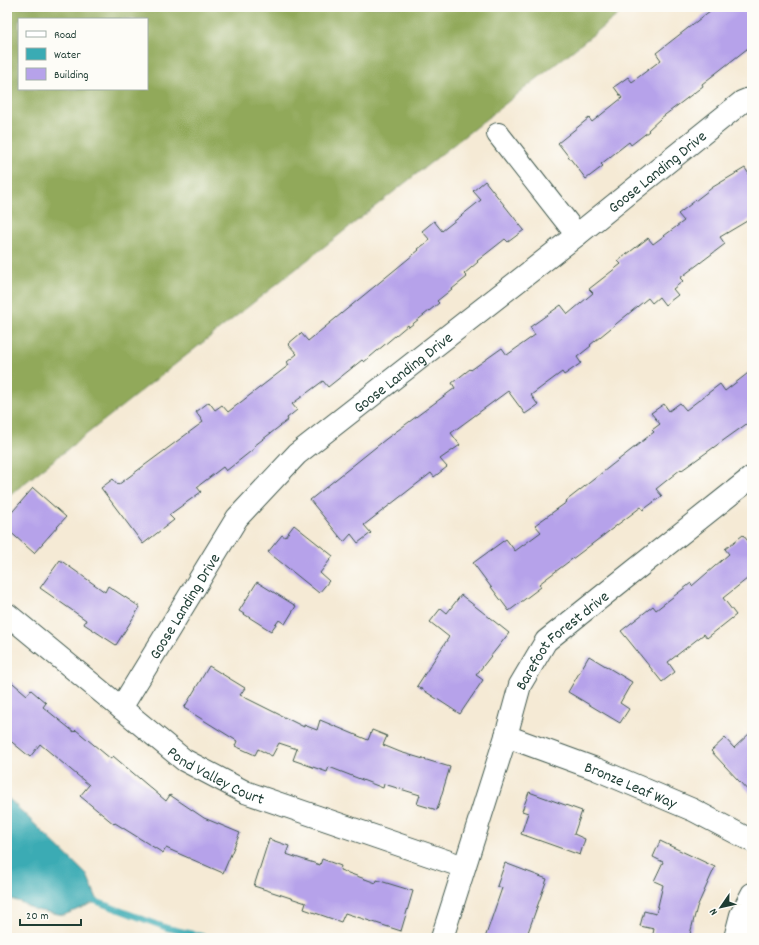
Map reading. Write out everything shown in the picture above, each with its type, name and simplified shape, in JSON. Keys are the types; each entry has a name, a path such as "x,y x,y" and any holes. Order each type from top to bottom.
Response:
{"street":[{"name":"Goose Landing Drive","path":"121,708 237,518 292,459 742,102 752,98"},
{"path":"498,134 576,235"},
{"name":"Barefoot Forest drive","path":"464,867 506,736 520,685 546,641 752,477"},
{"name":"Pond Valley Court","path":"7,614 184,760 245,792 464,867"},
{"name":"Bronze Leaf Way","path":"506,736 610,775 692,810 752,841"},
{"path":"442,938 464,867"},
{"path":"735,938 741,915 752,894"}],"green space":[{"path":"7,7 628,7 7,497"}],"water":[{"path":"7,797 87,875 98,901 64,915 35,910 20,902 7,898"}],"building":[{"path":"715,7 752,7 752,45 702,84 703,86 661,118 648,130 649,131 631,145 629,142 601,164 603,166 586,179 558,143 589,118 592,122 622,98 614,87 628,77 632,82 661,60 656,53"},
{"path":"745,168 752,179 752,218 720,237 725,244 680,278 683,281 673,289 678,295 665,305 659,297 652,303 648,298 577,357 581,363 564,375 562,372 531,395 538,405 525,414 508,391 451,433 460,445 440,459 447,467 434,477 431,473 364,525 371,533 358,543 351,534 344,542 310,500 386,439 455,388 452,383 470,369 471,370 502,348 507,355 535,335 530,327 561,305 568,314 593,293 589,289 621,264 618,261 648,238 653,244 684,221 678,214 713,187"},
{"path":"485,181 524,230 508,242 505,239 477,261 478,262 464,274 467,277 437,301 439,303 409,327 408,325 364,362 362,360 328,387 323,381 292,404 297,410 287,418 288,420 254,446 255,448 226,471 223,467 197,487 201,492 169,515 174,520 143,544 101,488 113,479 118,485 203,422 196,412 209,402 215,410 222,405 228,412 289,365 287,362 297,354 288,344 301,333 308,341 419,250 418,249 430,240 422,231 434,221 442,231 481,200 473,191"},
{"path":"752,370 752,420 682,470 681,469 656,489 662,496 643,510 641,507 539,584 541,587 509,611 473,563 506,539 515,551 541,532 535,525 567,502 566,501 654,432 652,430 660,424 651,413 664,404 669,411 680,403 686,410 720,384 725,391"},
{"path":"33,488 66,517 34,553 7,529 7,518"},
{"path":"294,525 333,556 320,573 329,581 319,593 268,552 282,535 285,537"},
{"path":"743,535 752,546 752,575 723,598 736,615 707,638 704,634 668,662 675,672 662,682 621,631 653,606 656,610 691,583 692,586 729,554 725,549"},
{"path":"60,560 105,592 108,586 140,607 116,645 84,624 86,620 40,588"},
{"path":"257,582 296,606 285,624 279,620 271,631 239,611"},
{"path":"461,595 509,633 476,675 483,680 460,714 417,686 449,637 430,622 441,608 447,613"},
{"path":"589,656 632,682 620,703 629,709 620,723 568,692"},
{"path":"209,666 245,688 240,695 304,727 304,725 317,730 320,720 368,740 372,730 387,736 383,745 400,752 450,767 437,810 417,804 420,795 384,784 383,788 329,767 327,772 293,760 297,749 279,743 272,756 258,749 255,755 235,746 237,741 184,708"},
{"path":"7,678 27,695 31,690 46,703 43,707 74,732 76,730 111,759 113,756 166,801 170,795 204,818 240,833 223,873 166,848 163,853 115,823 114,824 80,796 89,785 40,744 30,757 7,738"},
{"path":"752,731 752,795 711,751 725,738 734,748"},
{"path":"529,792 582,811 574,834 585,839 580,855 521,834 528,813 522,811"},
{"path":"269,839 289,846 286,854 320,865 322,859 341,866 340,870 376,883 377,880 413,891 401,931 345,913 341,922 304,909 306,903 254,886"},
{"path":"660,841 715,867 697,907 689,938 652,938 654,929 640,926 644,911 656,914 663,885 654,881 663,862 653,857"},
{"path":"505,863 547,879 526,938 485,938 502,888 497,886"}],"waterway":[{"path":"90,899 167,928 210,938"}]}
